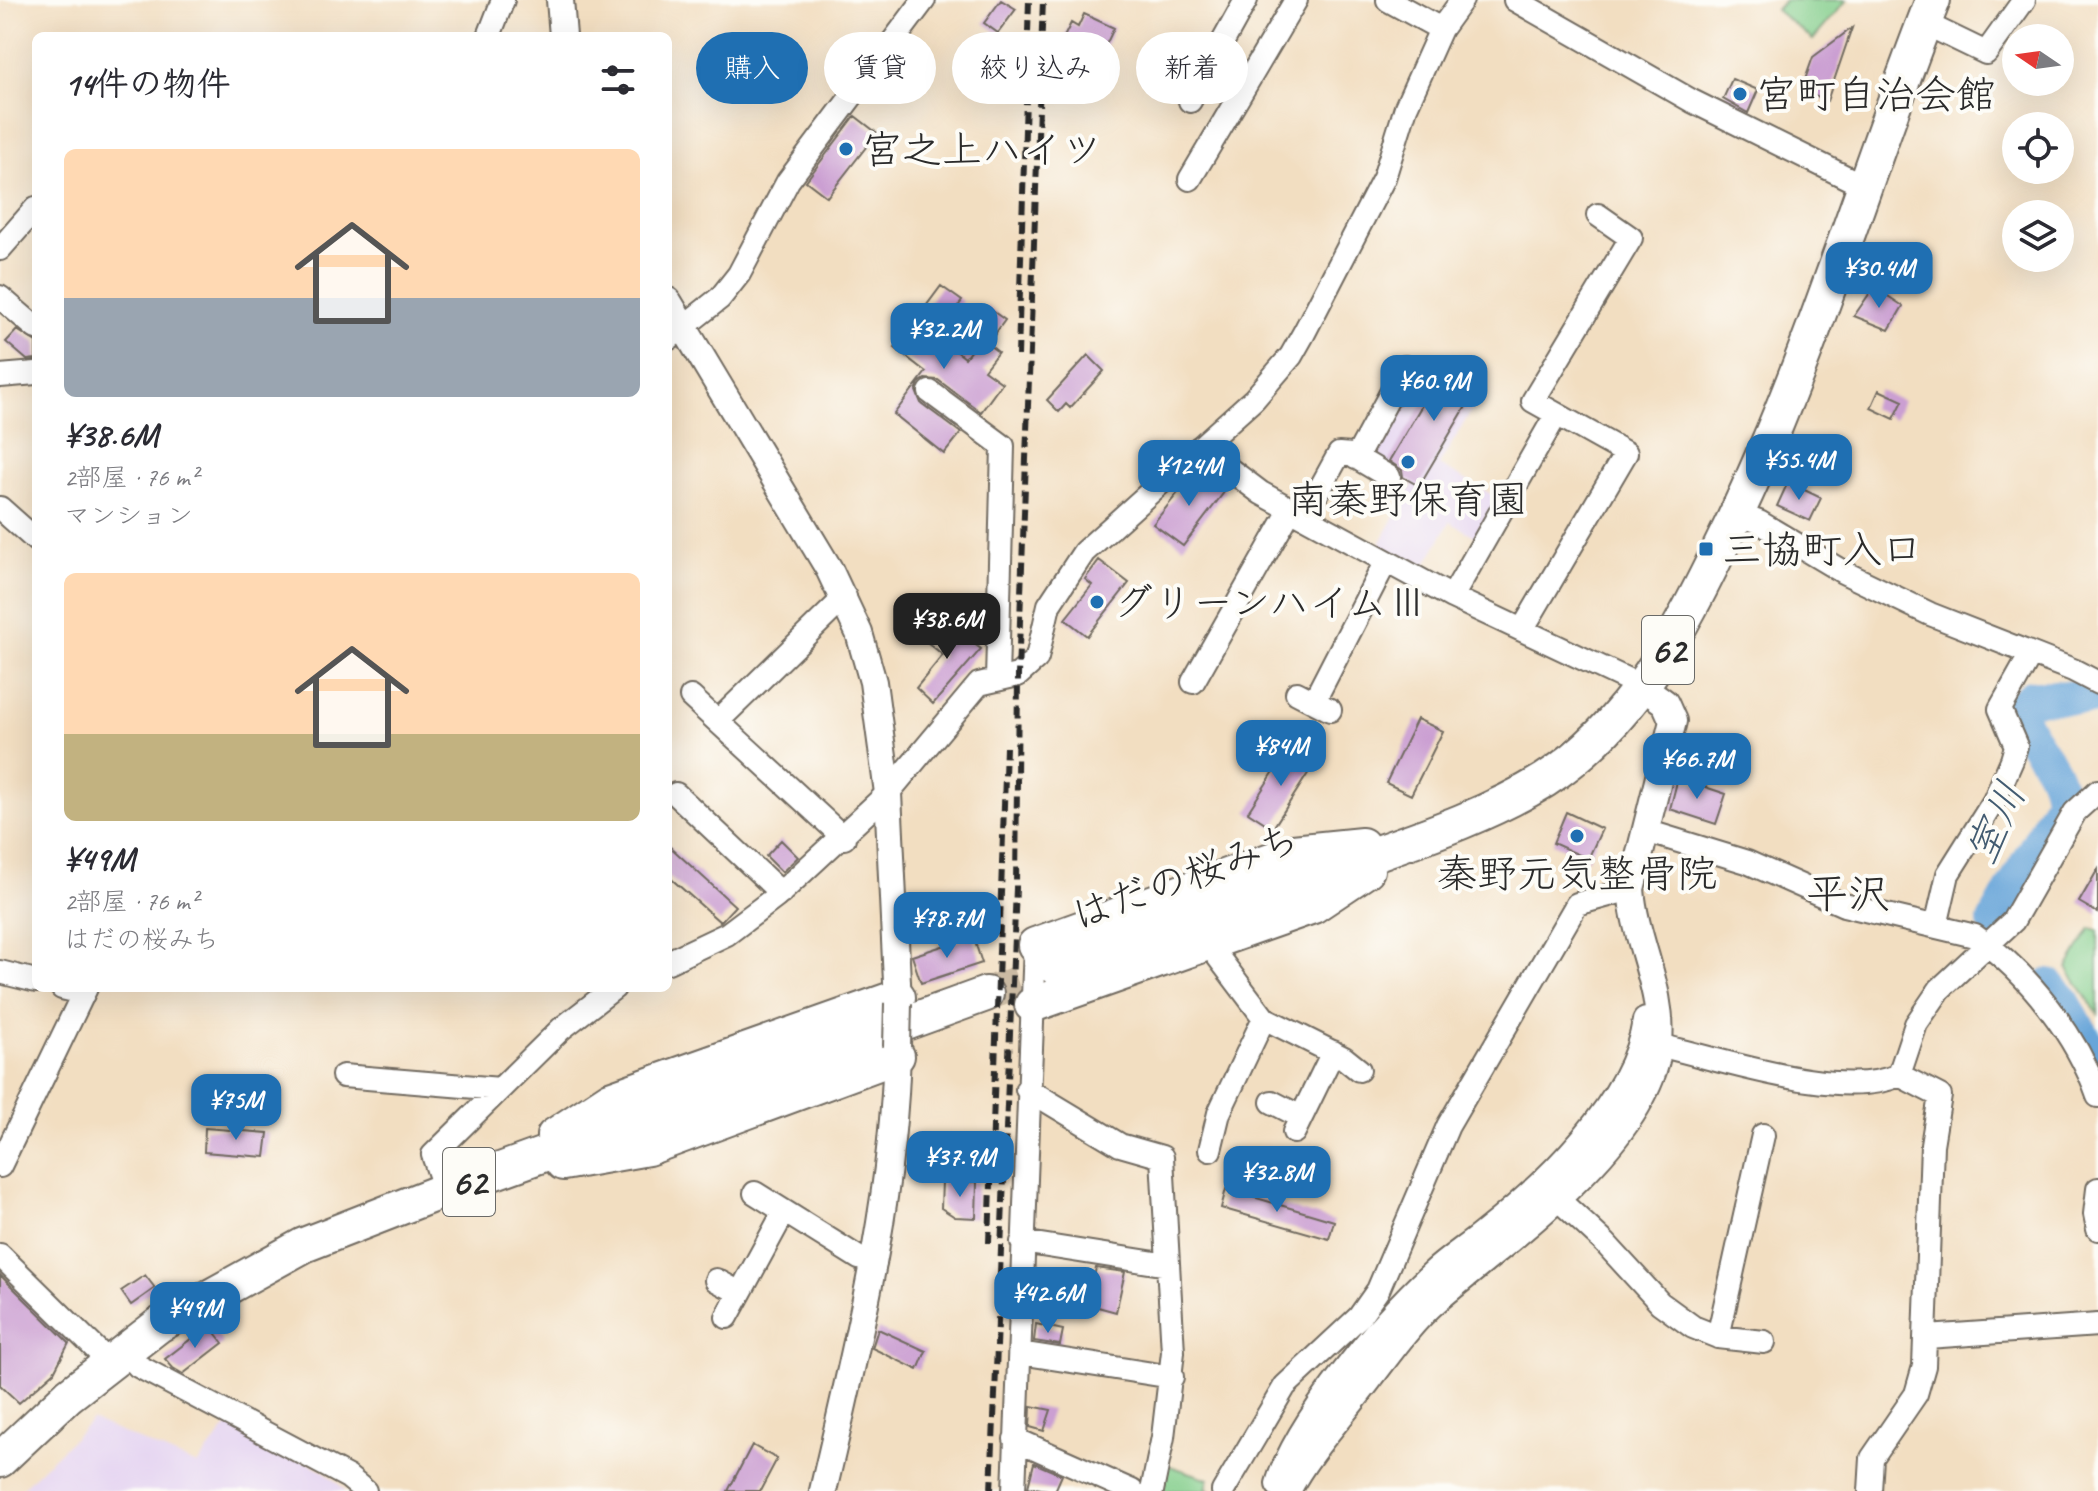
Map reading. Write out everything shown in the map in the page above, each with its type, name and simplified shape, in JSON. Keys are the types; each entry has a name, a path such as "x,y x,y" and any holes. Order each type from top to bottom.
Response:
{"main road":[{"name":"62","path":"1398,845 1503,802 1546,779 1589,745 1643,687 1680,631 1792,392 1929,11"},
{"path":"1032,1005 1313,906 1398,845"},
{"path":"1046,957 1293,852 1398,845"},
{"name":"62","path":"0,1460 116,1356 159,1325 304,1245 445,1190 986,994"},
{"path":"897,1051 648,1148 551,1165 532,1159 540,1145 610,1099 898,1000"}],"street":[{"path":"491,32 503,0"},
{"path":"560,0 563,32"},
{"path":"823,1491 875,1263 884,1203 897,1051 898,1000 888,793 873,682 845,597 676,332 720,298 739,274 788,181 924,0"},
{"path":"1224,32 1246,0"},
{"path":"1190,179 1228,132 1274,53 1296,0"},
{"path":"1388,0 1441,29"},
{"path":"672,960 727,934 781,893 844,838 888,793 979,684 1018,675 1037,658 1049,605 1084,552 1254,399 1291,356 1384,178 1406,107 1441,29 1462,0"},
{"path":"1515,0 1692,101 1866,187"},
{"path":"1929,11 1986,53 2024,0"},
{"path":"0,249 32,213"},
{"path":"1522,630 1626,453 1533,401 1631,238 1598,215"},
{"path":"0,297 32,325"},
{"path":"0,376 32,373"},
{"path":"1356,458 1395,375"},
{"path":"930,392 1003,446 997,680"},
{"path":"1452,597 1556,415"},
{"path":"1200,447 1261,493 1452,597 1643,687 1665,703 1673,721 1631,889 1633,914 1643,950 1651,1044 1549,1191 1435,1272 1378,1331 1297,1438 1276,1491"},
{"path":"1193,682 1231,597 1298,513 1339,454 1356,458 1389,477"},
{"path":"0,508 32,536"},
{"path":"1737,514 1759,522 1843,572 1930,614 2098,683"},
{"path":"1314,701 1355,639 1386,561"},
{"path":"718,721 845,597"},
{"path":"1936,926 1948,874 1994,801 2012,760 2016,746 2000,709 2031,654"},
{"path":"691,697 844,838"},
{"path":"1651,1044 1818,1082 1880,1083 1899,1075 1916,1024 1940,989 2013,921 2075,812 2098,791"},
{"path":"676,794 781,893"},
{"path":"1646,831 1747,862 1844,905 1975,936 1989,946 2053,1014 2098,1096"},
{"path":"1287,1491 1378,1331 1378,1290 1448,1126 1577,904 1631,889"},
{"path":"1209,945 1264,1018 1333,1052 1359,1070"},
{"path":"1014,1491 1032,1005 1046,957"},
{"path":"0,972 32,980"},
{"path":"0,1166 76,992"},
{"path":"445,1190 433,1155 561,1029 609,992"},
{"path":"1210,1150 1219,1113 1264,1018"},
{"path":"1272,1102 1298,1125 1333,1052"},
{"path":"1870,1491 1872,1458 1916,1394 1927,1337 1932,1145 1940,1096 1899,1075"},
{"path":"343,1076 500,1089"},
{"path":"1027,1089 1120,1145 1162,1157 1172,1377 1152,1491"},
{"path":"1718,1337 1763,1135"},
{"path":"2098,1189 2095,1214 2098,1229"},
{"path":"1549,1191 1605,1243 1660,1303 1693,1327 1718,1337 1764,1342"},
{"path":"755,1193 859,1258 875,1263"},
{"path":"727,1317 784,1212"},
{"path":"1022,1242 1168,1265"},
{"path":"0,1255 116,1356 348,1477 365,1491"},
{"path":"716,1280 740,1293"},
{"path":"1927,1337 2098,1325"},
{"path":"1223,1491 1285,1386 1378,1331"},
{"path":"1020,1353 1172,1377"},
{"path":"1015,1439 1132,1491"}],"shaded area":[{"name":"南秦野保育園","path":"1447,353 1489,381 1439,465 1500,499 1478,538 1450,522 1422,571 1384,552 1381,542 1413,484 1369,458 1365,451 1414,366 1433,377"},
{"path":"92,1420 197,1465 230,1423 324,1471 346,1491 19,1491"}],"green space":[{"path":"1785,0 1847,0 1813,40 1776,10"},
{"path":"2091,928 2098,930 2098,1014 2067,968"},
{"path":"1164,1464 1209,1479 1206,1488 1211,1491 1159,1491"}],"building":[{"path":"1001,0 1016,9 999,32 984,23"},
{"path":"1084,14 1114,28 1112,32 1066,32 1071,23 1078,27"},
{"path":"1852,28 1827,101 1801,91 1813,57"},
{"name":"宮町自治会館","path":"1732,79 1758,90 1748,113 1723,99"},
{"name":"宮之上ハイツ","path":"855,116 877,133 827,197 806,181"},
{"path":"941,286 962,301 937,335 965,358 980,338 998,352 984,370 1002,383 981,412 938,380 925,379 919,383 916,391 921,403 961,433 944,454 894,414 926,372 895,348"},
{"path":"1874,287 1903,306 1889,330 1854,316"},
{"path":"987,307 1005,320 992,338 974,325"},
{"path":"17,330 32,339 32,359 27,360 6,342"},
{"path":"1088,355 1104,371 1070,408 1066,404 1059,412 1047,400"},
{"path":"1448,361 1481,381 1419,486 1403,477 1402,470 1389,461"},
{"path":"1879,390 1903,401 1894,419 1871,408"},
{"path":"1197,469 1225,491 1183,546 1153,524"},
{"path":"1788,482 1821,498 1810,521 1777,506"},
{"name":"グリーンハイムⅢ","path":"1099,560 1129,583 1087,636 1065,619 1092,585 1085,579"},
{"path":"943,621 981,649 933,704 916,688 943,655 927,642"},
{"path":"1417,719 1443,731 1411,795 1386,783"},
{"path":"1289,748 1314,764 1273,828 1248,812"},
{"path":"1678,778 1726,794 1716,824 1670,809"},
{"name":"秦野元気整骨院","path":"1566,812 1602,829 1588,859 1553,843"},
{"path":"781,840 798,857 782,872 766,856"},
{"path":"672,849 735,906 720,922 672,880"},
{"path":"2098,869 2098,913 2079,902"},
{"path":"973,936 982,963 921,983 912,956"},
{"path":"205,1128 268,1133 265,1157 204,1152"},
{"path":"942,1181 977,1182 976,1218 955,1217 941,1208"},
{"path":"1226,1189 1334,1221 1329,1239 1221,1208"},
{"path":"1096,1268 1125,1272 1116,1312 1087,1304"},
{"path":"0,1275 69,1343 54,1372 19,1403 0,1385"},
{"path":"145,1275 155,1288 131,1305 121,1291"},
{"path":"1036,1324 1063,1330 1060,1345 1034,1341"},
{"path":"209,1325 223,1343 183,1374 173,1368 165,1359"},
{"path":"878,1329 926,1351 918,1370 872,1348"},
{"path":"1031,1406 1051,1410 1044,1431 1030,1427"},
{"path":"752,1445 777,1459 760,1491 728,1491"},
{"path":"1034,1463 1062,1475 1055,1491 1028,1487"}],"waterway":[{"name":"室川","path":"1994,922 2061,801 2055,775 2028,731 2019,707 2031,697 2098,698"},
{"name":"室川","path":"2049,985 2062,999 2098,1062"}],"tunnel":[{"path":"986,994 1058,969"}],"railway":[{"path":"1018,356 1029,0"},
{"path":"991,1491 1016,888 1018,675 1043,0"},
{"path":"989,1243 1006,747"}],"place":[{"name":"宮町自治会館","path":"1740,94"},
{"name":"宮之上ハイツ","path":"846,149"},
{"name":"南秦野保育園","path":"1408,462"},
{"name":"三協町入口","path":"1706,549"},
{"name":"グリーンハイムⅢ","path":"1097,602"},
{"name":"秦野元気整骨院","path":"1577,836"}],"district":[{"name":"平沢","path":"1848,893"}]}
